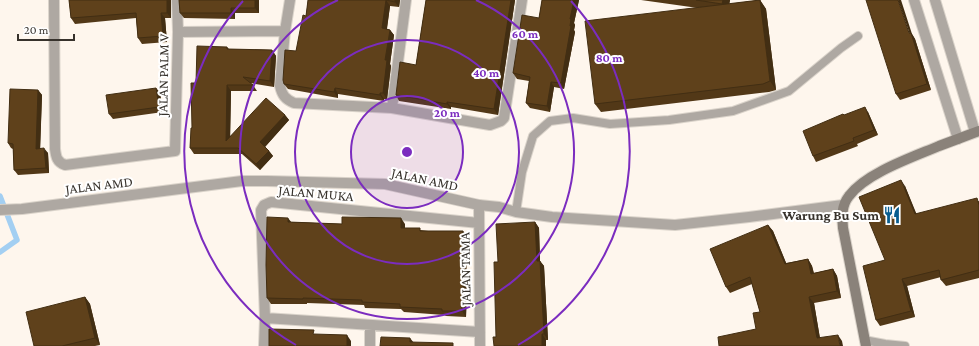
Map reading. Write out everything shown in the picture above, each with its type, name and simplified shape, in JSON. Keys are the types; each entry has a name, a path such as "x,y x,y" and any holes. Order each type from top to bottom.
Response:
{"main road":[{"path":"865,343 842,228 843,205 857,187 879,172 922,153 977,132"}],"street":[{"name":"JALAN PALM V","path":"54,0 55,149 57,159 61,164 65,165 175,151 178,32 177,0"},
{"path":"290,0 285,32 280,86 282,94 285,98 294,102 392,108 490,125 501,121 504,118 522,0"},
{"path":"392,108 406,0"},
{"path":"914,0 958,139"},
{"path":"935,0 977,132"},
{"path":"178,32 285,32"},
{"name":"JALAN AMD","path":"0,210 22,209 242,181 385,184 479,205 499,207 516,212 552,218 675,225 843,205"},
{"name":"JALAN MUKA","path":"264,346 265,318 261,210 264,205 272,202 479,223"},
{"name":"JALAN TAMA","path":"479,205 480,346"},
{"path":"265,318 480,332"},
{"path":"370,325 370,346"}],"lane":[{"path":"516,212 522,172 533,136 550,121 573,118 610,124 669,120 733,111 789,91 841,48 858,36"},
{"path":"865,343 905,346"}],"building":[{"path":"69,0 167,0 167,13 161,13 163,36 138,38 136,13 71,18"},
{"path":"179,0 255,0 255,8 231,8 231,13 180,13"},
{"path":"308,0 386,0 382,28 390,30 385,60 387,60 383,93 380,93 380,95 335,88 334,92 284,84 285,50 296,51 303,15 306,16"},
{"path":"426,0 511,0 494,109 447,102 447,104 396,95 400,62 416,65"},
{"path":"542,0 574,0 561,83 551,82 547,106 526,103 530,77 513,73 522,15 539,18"},
{"path":"696,0 723,0 722,4"},
{"path":"760,0 770,81 763,84 595,104 585,21"},
{"path":"866,0 898,0 909,33 911,33 927,84 896,94"},
{"path":"197,46 227,47 227,49 272,50 270,81 243,77 253,85 227,85 226,141 266,98 285,115 260,142 269,151 256,164 238,148 190,148 192,128 191,83 196,83"},
{"path":"156,88 159,107 109,114 106,95"},
{"path":"10,89 38,90 36,149 44,148 46,168 14,170 13,144 8,143"},
{"path":"865,107 874,130 853,138 854,141 813,156 803,131 843,114 844,115"},
{"path":"901,180 915,214 977,198 979,205 979,270 941,280 939,270 902,279 911,311 876,320 863,266 885,260 859,197"},
{"path":"267,217 288,218 288,222 342,224 342,217 401,218 401,228 420,228 420,231 463,231 462,311 442,311 442,309 400,307 400,304 362,302 362,300 267,298"},
{"path":"535,222 537,261 540,261 544,334 542,334 542,346 494,346 493,337 496,337 494,262 498,262 496,224"},
{"path":"768,225 785,264 808,259 811,274 833,269 837,291 809,297 817,338 838,335 840,346 719,346 718,337 756,329 753,313 760,312 750,277 726,287 710,249"},
{"path":"85,297 95,338 62,346 34,346 26,312"},
{"path":"269,329 314,330 313,334 347,335 347,346 269,346"},
{"path":"381,337 410,338 410,342 453,343 453,346 380,346"}],"waterway":[{"path":"0,196 17,240 0,252"}],"place":[{"name":"Warung Bu Sum","path":"892,215"}]}
